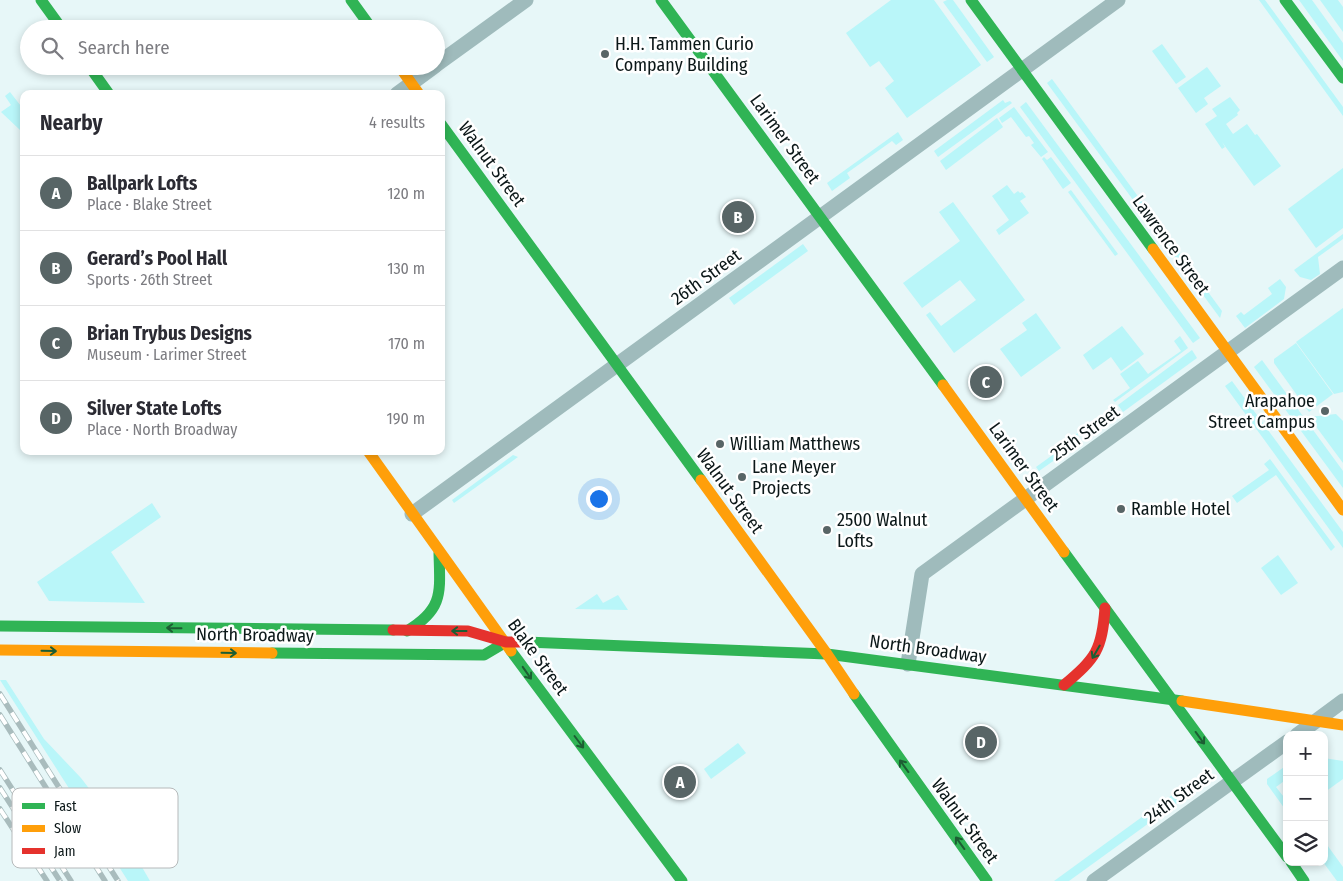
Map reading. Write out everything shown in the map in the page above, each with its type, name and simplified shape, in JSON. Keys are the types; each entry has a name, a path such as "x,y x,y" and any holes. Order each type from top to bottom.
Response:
{"street":[{"path":"41,0 55,20"},
{"path":"351,0 365,20"},
{"path":"445,59 526,0"},
{"name":"Larimer Street","path":"662,0 1283,852"},
{"name":"Lawrence Street","path":"971,0 1343,510"},
{"name":"26th Street","path":"412,514 1118,0"},
{"path":"1285,0 1343,78"},
{"path":"95,75 106,90"},
{"path":"405,75 415,89 428,75"},
{"name":"Walnut Street","path":"445,129 827,654 881,734 987,881"},
{"name":"25th Street","path":"908,664 922,574 1343,268"},
{"name":"Blake Street","path":"371,455 439,553 506,642 531,679 625,802 682,881"},
{"path":"408,631 427,616 436,604 439,590 439,553"},
{"path":"1064,685 1090,662 1098,651 1104,633 1105,608"},
{"name":"North Broadway","path":"0,626 468,631 506,642 827,654 1171,699 1343,725"},
{"name":"North Broadway","path":"0,650 484,655 506,642"},
{"path":"1302,731 1343,701"},
{"name":"24th Street","path":"1094,881 1283,745"},
{"path":"1294,866 1304,881"}],"shaded area":[{"path":"891,0 934,0 981,65 907,118 885,88 894,81 879,61 870,67 846,33"},
{"path":"953,0 994,57 987,62 943,2"},
{"path":"1259,0 1265,0 1343,107 1343,116"},
{"path":"1299,0 1312,0 1343,43 1343,61"},
{"path":"1320,0 1338,0 1343,7 1343,32"},
{"path":"1162,44 1186,77 1176,84 1152,51"},
{"path":"1207,67 1221,86 1204,98 1208,104 1196,113 1178,88"},
{"path":"1052,79 1222,311 1220,318 1047,83"},
{"path":"10,92 20,105 20,130 1,112 11,105 5,96"},
{"path":"1230,97 1240,110 1237,113 1238,115 1226,124 1233,134 1247,124 1281,166 1254,186 1222,142 1225,147 1222,149 1205,124 1217,116 1212,109"},
{"path":"1003,100 1005,103 1010,101 1012,103 938,157 934,151"},
{"path":"1026,102 1200,338 1193,343 1020,107"},
{"path":"1014,107 1048,152 1041,157 1031,145 1034,143 1029,136 1026,137 1011,117 1002,123 999,118"},
{"path":"997,118 1003,127 946,170 940,161"},
{"path":"898,132 903,140 896,145 892,141 847,173 850,178 832,191 827,183"},
{"path":"1044,157 1047,160 1051,157 1071,183 1063,189 1042,159"},
{"path":"1343,168 1343,228 1316,248 1288,209"},
{"path":"1007,185 1014,194 1018,191 1022,192 1026,197 1020,201 1029,213 999,235 996,230 1009,220 992,196"},
{"path":"1071,190 1118,254 1115,256 1068,192"},
{"path":"953,202 1025,300 954,353 926,315 930,312 941,326 976,300 960,280 922,308 903,283 960,241 939,212"},
{"path":"1343,234 1343,239 1318,257 1320,274 1311,280 1300,277 1294,270"},
{"path":"803,244 808,251 734,305 729,298"},
{"path":"1280,279 1286,287 1284,299 1245,328 1236,316 1241,312 1244,315 1272,294 1268,288"},
{"path":"1343,308 1343,392 1334,394 1296,342"},
{"path":"1036,313 1061,348 1021,377 1000,349 1027,330 1022,323"},
{"path":"1122,326 1144,354 1121,371 1111,357 1093,370 1083,355"},
{"path":"1180,336 1188,348 1115,402 1113,400 1130,388 1120,374 1138,361 1148,374 1181,351 1174,341"},
{"path":"1296,343 1333,394 1309,412 1274,363 1274,359"},
{"path":"1192,350 1197,358 1123,412 1118,405"},
{"path":"1262,360 1343,471 1343,488 1254,367"},
{"path":"1232,381 1343,532 1343,548 1225,386"},
{"path":"1336,414 1343,421 1343,463 1309,417"},
{"path":"1078,433 1076,445 1039,471 1036,467 1072,441"},
{"path":"513,455 518,457 454,503 452,500"},
{"path":"1270,459 1335,547 1331,551 1276,475 1237,503 1232,496 1269,470 1264,464"},
{"path":"152,503 161,517 111,552 145,603 49,601 37,582"},
{"path":"1278,555 1298,583 1281,595 1261,568"},
{"path":"597,594 603,603 618,595 628,610 575,609"},
{"path":"0,680 6,680 44,739 89,788 69,788"},
{"path":"738,743 746,753 711,779 704,769"},
{"path":"1328,759 1343,761 1343,779 1328,790"},
{"path":"1283,768 1283,782 1276,787 1283,796 1283,806 1267,784 1267,779"},
{"path":"1190,782 1196,789 1069,881 1054,881"},
{"path":"1328,846 1343,867 1343,881 1337,881 1326,866 1328,866"},
{"path":"120,868 142,868 150,881 128,881"}],"railway":[{"path":"0,694 59,788"},
{"path":"0,715 46,788"},
{"path":"0,770 12,789"},
{"path":"0,788 12,807"},
{"path":"0,809 12,827"},
{"path":"39,868 47,881"},
{"path":"52,868 60,881"},
{"path":"63,868 71,881"},
{"path":"97,868 105,881"},
{"path":"110,868 118,881"}],"traffic: fast":[{"path":"41,0 55,20"},
{"path":"351,0 365,20"},
{"path":"661,0 943,385"},
{"path":"971,0 1153,249"},
{"path":"1285,0 1343,78"},
{"path":"95,75 106,90"},
{"path":"445,129 701,480"},
{"path":"1064,552 1283,852"},
{"path":"407,631 419,623 434,607 440,579 439,553"},
{"path":"0,626 393,630"},
{"path":"272,653 484,655 506,642"},
{"path":"526,642 827,654 1182,701"},
{"path":"511,651 682,881"},
{"path":"854,694 987,881"},
{"path":"1294,866 1304,881"}],"traffic: slow":[{"path":"405,75 416,90"},
{"path":"1153,249 1343,510"},
{"path":"943,385 1064,552"},
{"path":"371,455 511,651"},
{"path":"701,480 854,694"},
{"path":"0,650 272,653"},
{"path":"1182,701 1343,725"}],"traffic: jam":[{"path":"1064,685 1090,660 1095,652 1102,634 1105,608"},
{"path":"393,630 468,631 506,642 526,642"}],"place":[{"name":"H.H. Tammen Curio Company Building","path":"605,54"},
{"name":"Gerard’s Pool Hall","path":"738,217"},
{"name":"Brian Trybus Designs","path":"986,382"},
{"name":"Arapahoe Street Campus","path":"1325,411"},
{"name":"William Matthews","path":"720,444"},
{"name":"Lane Meyer Projects","path":"742,477"},
{"name":"Ramble Hotel","path":"1121,509"},
{"name":"2500 Walnut Lofts","path":"827,530"},
{"name":"Silver State Lofts","path":"981,742"},
{"name":"Ballpark Lofts","path":"680,782"}]}
